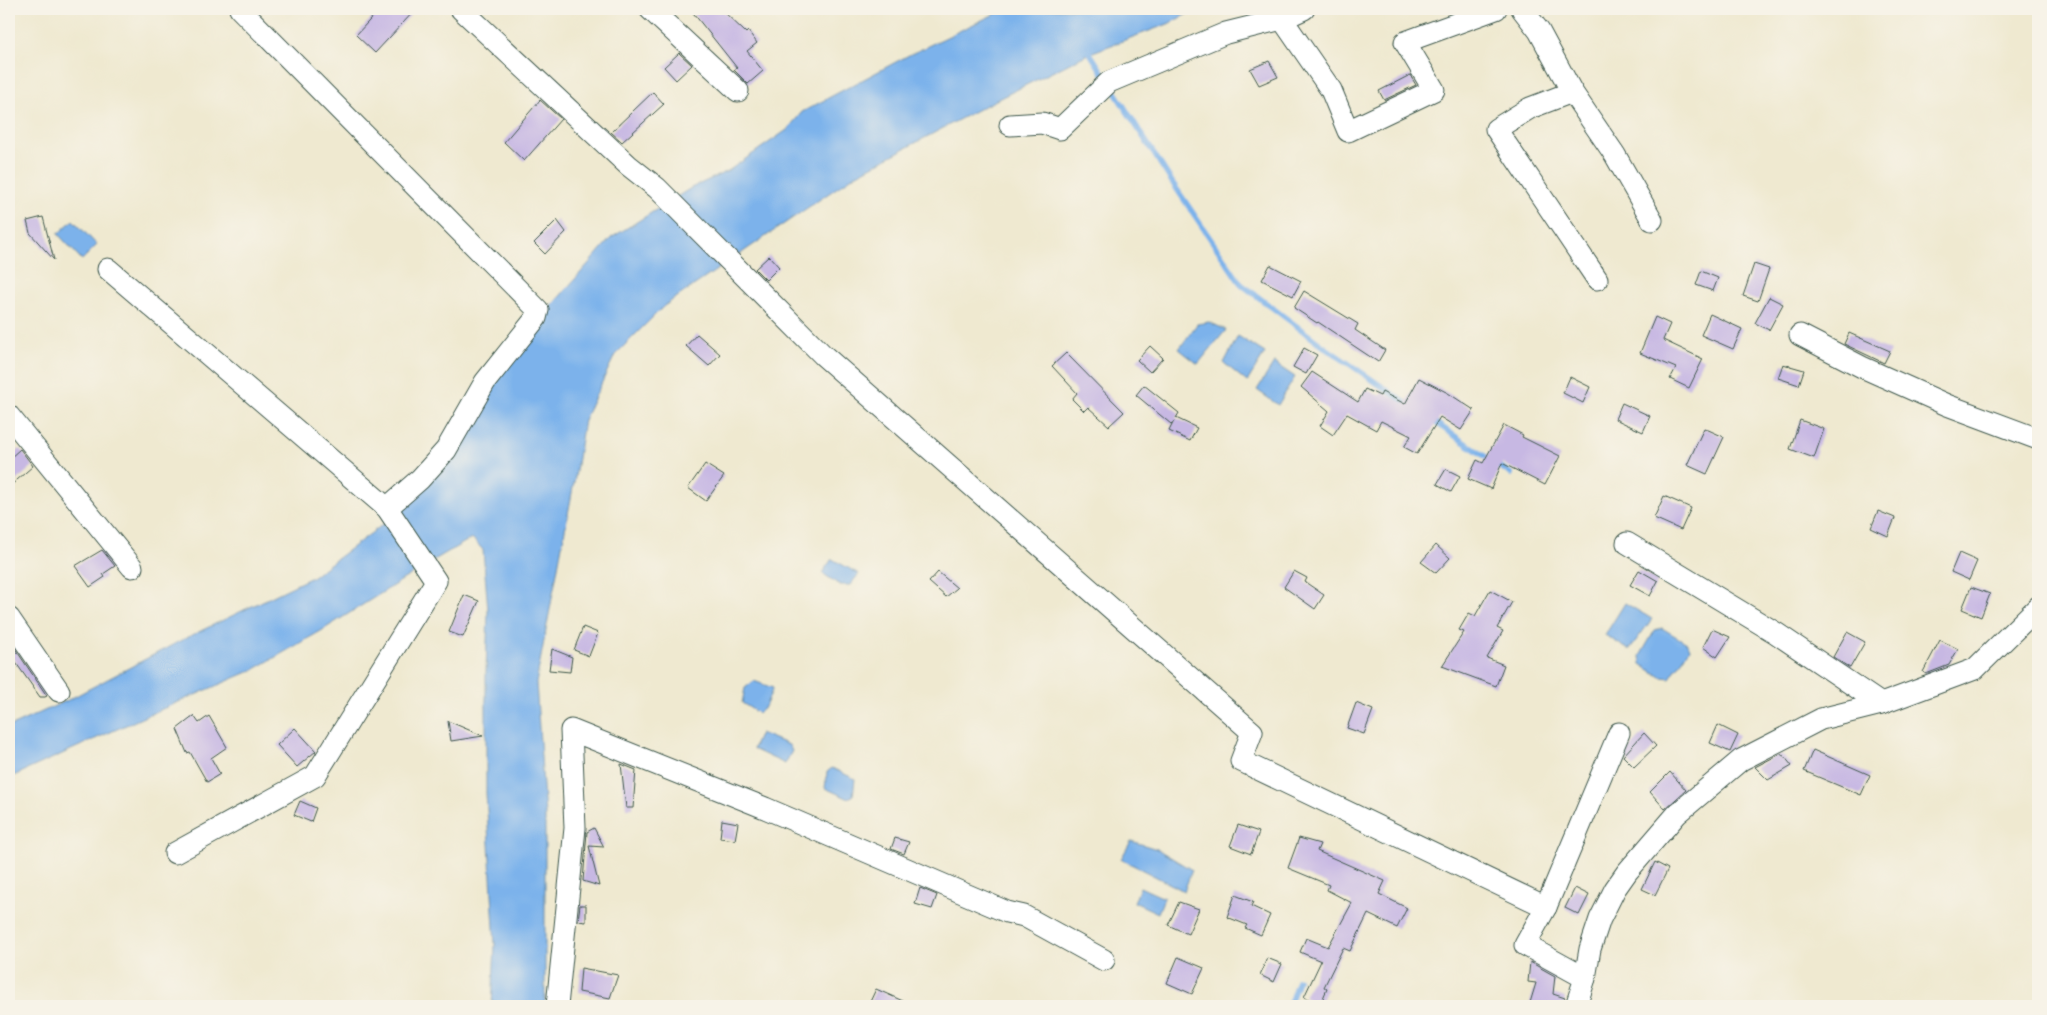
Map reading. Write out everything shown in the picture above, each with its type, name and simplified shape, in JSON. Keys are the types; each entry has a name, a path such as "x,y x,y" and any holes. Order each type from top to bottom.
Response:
{"street":[{"path":"240,9 538,310 536,318 485,382 446,450 389,510"},
{"path":"461,9 628,165 657,188 823,355 1252,732 1241,761 1546,907"},
{"path":"650,9 738,91"},
{"path":"1010,124 1042,123 1060,130 1109,82 1226,33 1280,14 1304,9"},
{"path":"1280,14 1331,90 1348,131 1434,90 1405,42 1496,9"},
{"path":"1522,9 1539,31 1572,92 1615,155 1652,220"},
{"path":"1572,92 1530,108 1496,129 1596,279"},
{"path":"108,269 389,510 436,581 314,776 175,853"},
{"path":"1800,335 1862,367 1947,405 2038,439"},
{"path":"9,416 132,567"},
{"path":"1627,543 1776,633 1881,704"},
{"path":"1576,1006 1586,978 1590,949 1600,919 1615,889 1627,872 1677,814 1741,760 1821,719 1881,704 1975,670 2038,607"},
{"path":"9,618 60,691"},
{"path":"557,1006 575,828 571,730 766,808 1007,912 1024,916 1104,960"},
{"path":"1586,978 1525,945 1546,907 1619,733"}],"water":[{"path":"1005,9 1197,9 1168,24 1090,53 992,102 857,174 664,306 615,355 584,420 536,683 545,815 545,1006 492,1006 495,945 486,793 488,610 483,550 472,538 321,631 253,670 9,778 9,727 68,700 178,642 312,577 389,520 533,327 611,238 691,188 728,171 787,130 802,112 909,55"},
{"path":"73,220 97,245 82,260 58,234"},
{"path":"1209,322 1226,330 1198,364 1179,349 1197,324"},
{"path":"1238,336 1265,353 1247,382 1224,363"},
{"path":"1274,363 1295,377 1278,405 1257,390"},
{"path":"832,559 859,574 850,585 840,585 822,573"},
{"path":"1625,603 1652,619 1629,650 1605,635"},
{"path":"1662,628 1687,643 1690,649 1670,678 1661,677 1641,664 1640,656 1655,630"},
{"path":"754,681 773,688 765,707 758,713 742,703 745,688"},
{"path":"760,733 789,745 792,751 785,764 753,749"},
{"path":"832,768 855,779 853,796 847,798 825,788 827,772"},
{"path":"1131,841 1157,849 1192,870 1184,891 1121,859"},
{"path":"1140,887 1164,898 1158,913 1134,902"}],"building":[{"path":"380,9 416,9 375,53 356,35"},
{"path":"690,9 721,9 746,33 748,31 757,43 747,51 763,71 748,84 734,70 737,68"},
{"path":"679,53 692,65 676,80 664,67"},
{"path":"1269,61 1278,77 1259,85 1250,69"},
{"path":"1410,75 1416,85 1384,100 1379,91"},
{"path":"653,92 664,104 622,142 611,132"},
{"path":"540,100 561,119 524,161 504,142"},
{"path":"43,217 54,260 30,233 27,221"},
{"path":"557,220 566,232 545,254 534,243"},
{"path":"769,256 779,267 766,280 755,269"},
{"path":"1754,264 1769,269 1758,301 1743,296"},
{"path":"1270,265 1301,281 1293,296 1262,280"},
{"path":"1701,271 1718,278 1713,291 1696,285"},
{"path":"1304,291 1358,324 1355,330 1385,350 1378,362 1294,308"},
{"path":"1769,297 1783,304 1769,330 1755,323"},
{"path":"1710,314 1742,329 1733,349 1701,335"},
{"path":"1655,317 1670,324 1663,340 1703,359 1689,388 1670,379 1676,368 1640,353"},
{"path":"1849,333 1890,351 1884,363 1844,344"},
{"path":"697,334 720,354 709,366 686,346"},
{"path":"1150,346 1163,358 1150,372 1137,360"},
{"path":"1304,348 1317,355 1306,374 1293,367"},
{"path":"1066,353 1124,412 1109,426 1088,407 1084,411 1072,399 1077,393 1052,366"},
{"path":"1783,364 1804,370 1799,385 1778,378"},
{"path":"1312,372 1358,402 1365,389 1380,396 1382,392 1405,404 1419,378 1448,393 1474,410 1461,430 1440,417 1417,454 1404,447 1411,436 1381,421 1376,430 1347,414 1333,435 1320,426 1329,411 1301,387"},
{"path":"1570,377 1590,387 1583,403 1563,393"},
{"path":"1144,385 1179,413 1176,418 1197,428 1190,441 1169,431 1174,421 1171,424 1136,395"},
{"path":"1622,403 1650,416 1643,432 1615,419"},
{"path":"1800,420 1824,429 1814,458 1790,449"},
{"path":"1504,425 1523,435 1522,437 1560,456 1545,485 1502,463 1491,489 1468,479 1477,460 1483,463"},
{"path":"1704,428 1724,437 1707,474 1687,465"},
{"path":"20,449 33,466 9,487 9,459"},
{"path":"705,464 724,476 706,501 688,488"},
{"path":"1446,469 1460,476 1451,492 1437,484"},
{"path":"1664,496 1691,508 1681,530 1654,518"},
{"path":"1878,511 1895,518 1888,536 1871,528"},
{"path":"1436,545 1450,558 1436,573 1421,562"},
{"path":"102,550 115,566 103,574 105,577 90,587 75,566"},
{"path":"1959,553 1977,561 1969,580 1951,572"},
{"path":"1639,570 1658,581 1650,596 1630,585"},
{"path":"1294,571 1307,578 1305,582 1324,595 1315,609 1284,587"},
{"path":"938,572 957,588 946,597 929,582"},
{"path":"1971,587 1990,594 1981,617 1962,609"},
{"path":"1490,590 1512,602 1497,628 1503,631 1487,658 1504,665 1496,686 1442,666 1464,632 1459,630 1469,613 1475,616"},
{"path":"464,595 479,601 463,637 449,632"},
{"path":"583,627 598,633 589,656 574,650"},
{"path":"1712,629 1730,637 1717,657 1703,647"},
{"path":"1847,632 1865,642 1850,668 1833,657"},
{"path":"1940,640 1958,649 1949,665 1926,674 1923,672"},
{"path":"12,644 47,696 40,697 9,653 9,646"},
{"path":"552,649 572,657 570,672 549,670"},
{"path":"1356,703 1373,710 1364,734 1347,728"},
{"path":"194,716 199,723 209,716 227,747 211,758 220,774 207,782 190,752 187,753 177,729"},
{"path":"448,721 483,736 451,741"},
{"path":"1718,725 1738,735 1730,752 1710,743"},
{"path":"295,728 316,751 297,767 277,745"},
{"path":"1644,733 1656,746 1634,767 1623,756"},
{"path":"1813,750 1870,775 1861,795 1804,771"},
{"path":"1780,754 1792,766 1768,780 1755,767"},
{"path":"621,764 636,770 633,808 626,808"},
{"path":"1670,772 1686,790 1665,809 1650,792"},
{"path":"300,801 316,808 311,822 294,815"},
{"path":"722,820 738,823 735,840 720,838"},
{"path":"1238,825 1259,832 1251,854 1230,846"},
{"path":"594,828 604,847 589,846 599,886 583,881 587,832"},
{"path":"895,838 909,842 904,854 891,849"},
{"path":"1299,838 1320,844 1317,851 1385,881 1379,894 1407,908 1397,928 1368,914 1350,951 1343,948 1324,987 1327,989 1320,1005 1304,997 1321,961 1300,952 1306,938 1328,947 1352,903 1327,890 1329,885 1288,868"},
{"path":"1655,862 1668,869 1655,895 1642,889"},
{"path":"920,888 937,895 932,909 915,904"},
{"path":"1575,888 1589,895 1579,915 1565,908"},
{"path":"1235,895 1253,902 1251,906 1270,915 1261,935 1245,928 1247,925 1227,917"},
{"path":"1179,902 1199,909 1188,934 1168,925"},
{"path":"580,905 586,905 586,922 578,921"},
{"path":"1178,957 1204,968 1192,994 1167,983"},
{"path":"1267,958 1282,964 1274,982 1260,975"},
{"path":"1530,962 1555,976 1553,994 1565,998 1564,1006 1529,1006 1536,983 1528,982"},
{"path":"581,968 618,975 610,998 579,992"},
{"path":"876,989 914,1006 868,1006"}],"waterway":[{"path":"1090,53 1170,179 1241,284 1323,346 1412,407"},
{"path":"1430,419 1511,474"},
{"path":"1289,1006 1298,980"}]}
